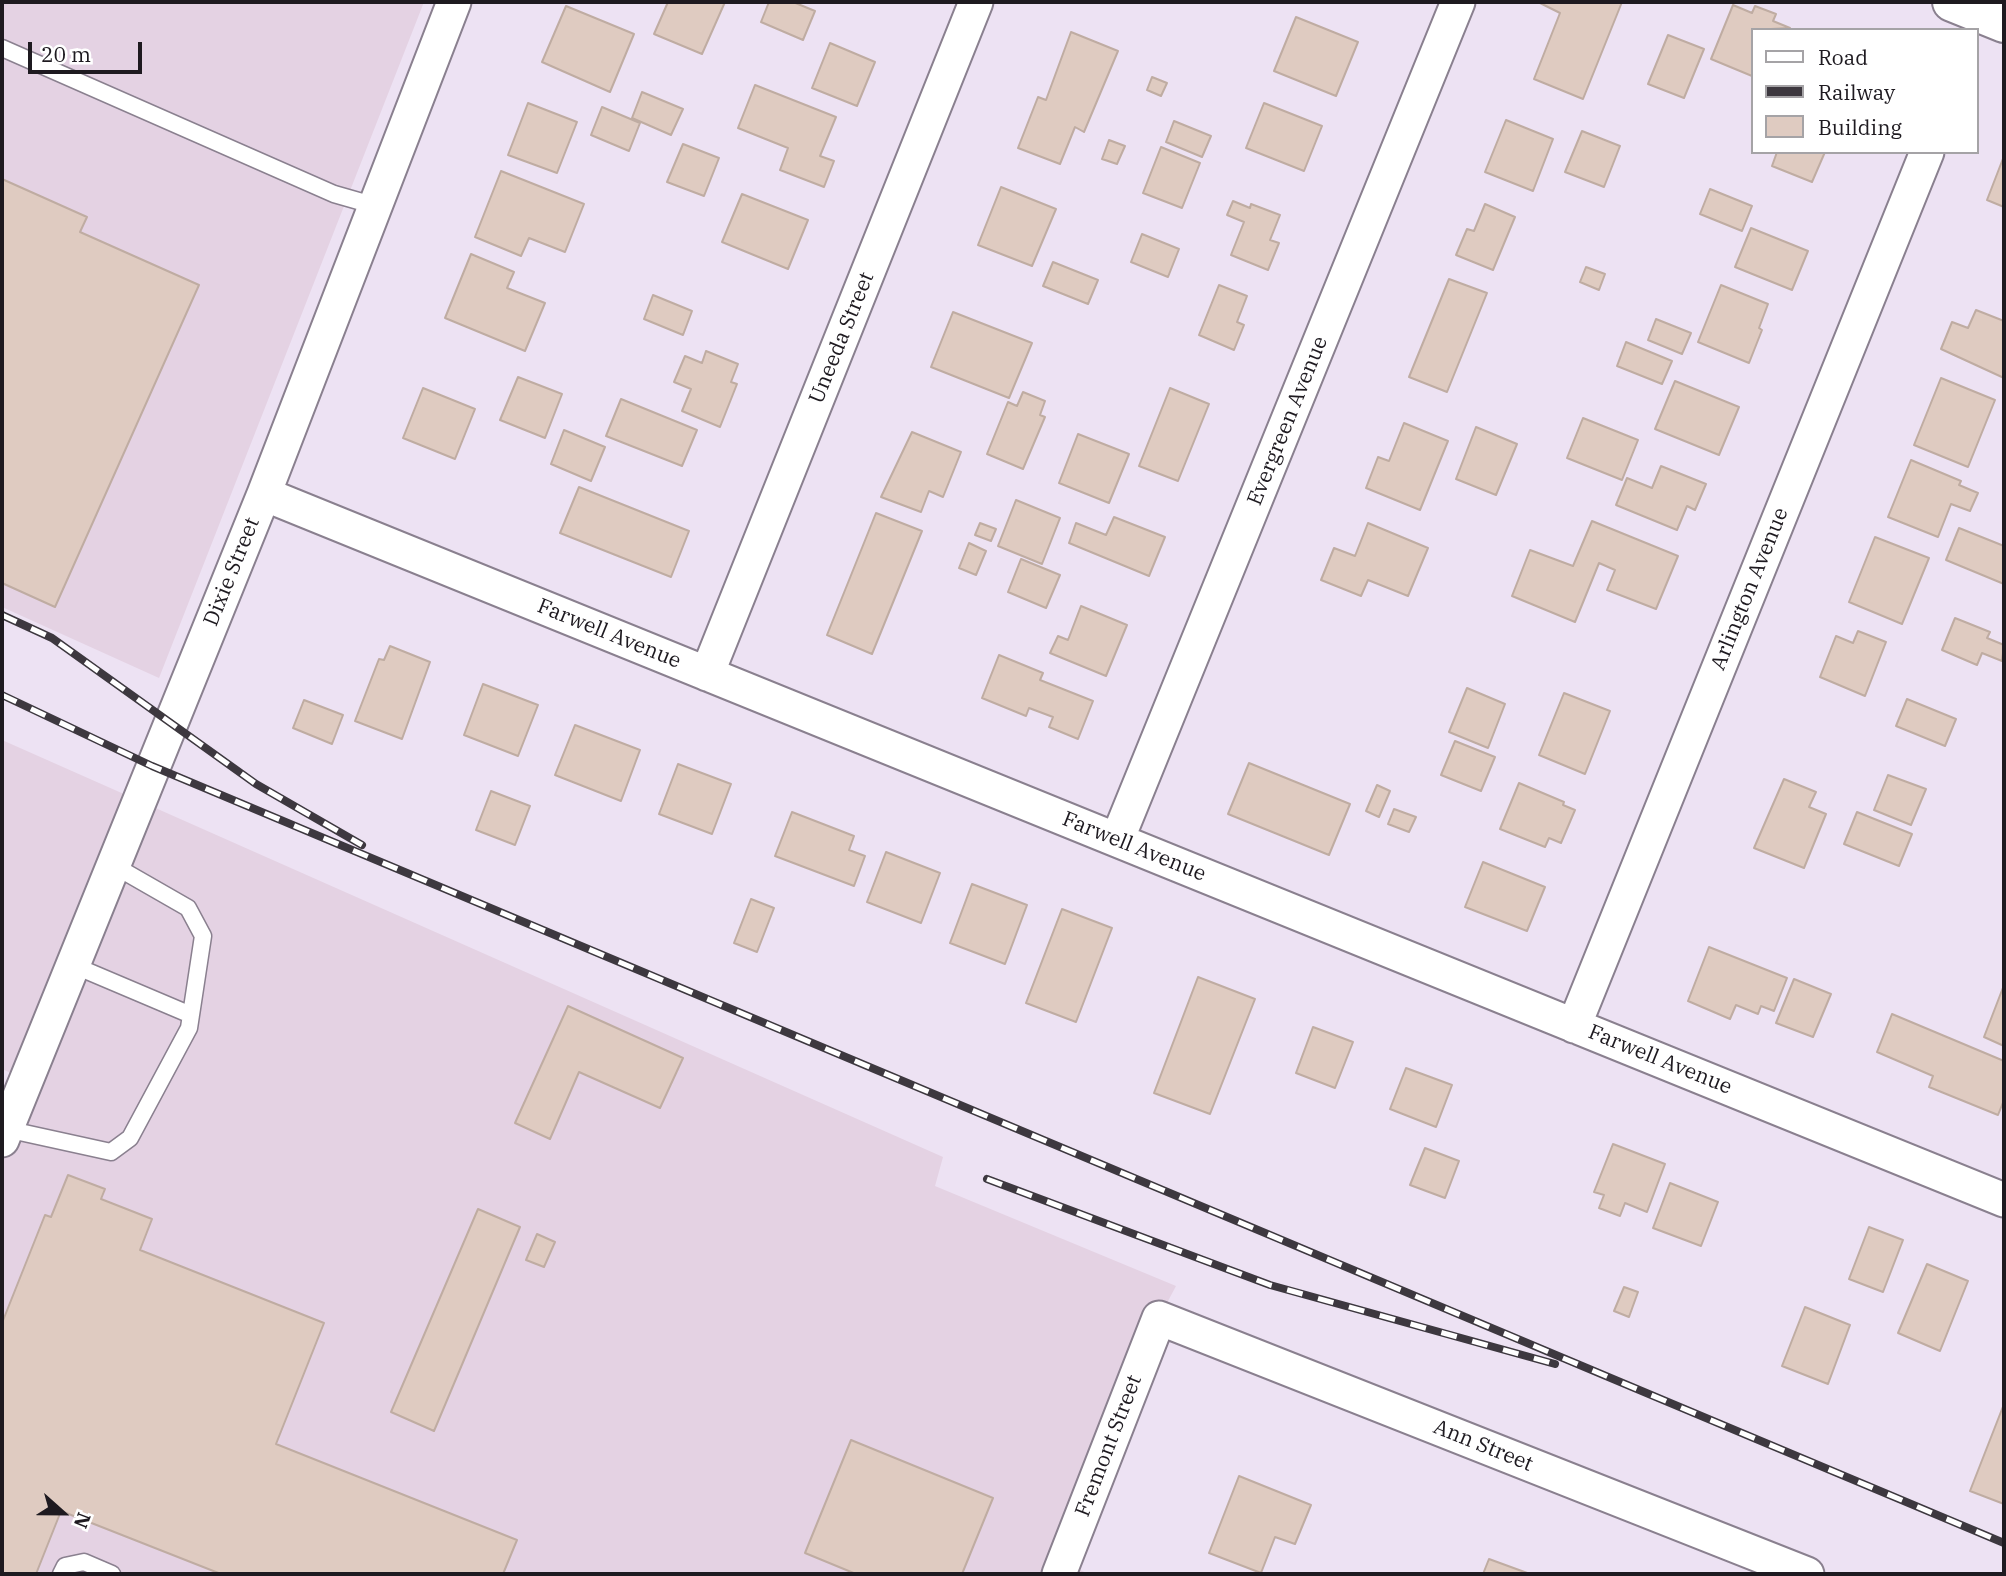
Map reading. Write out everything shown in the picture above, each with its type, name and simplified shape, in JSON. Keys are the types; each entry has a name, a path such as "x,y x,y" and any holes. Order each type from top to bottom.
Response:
{"street":[{"name":"Dixie Street","path":"4,1134 264,495 454,2"},
{"name":"Uneeda Street","path":"707,674 976,2"},
{"name":"Evergreen Avenue","path":"1117,840 1458,2"},
{"name":"Arlington Avenue","path":"1574,1026 1926,154"},
{"name":"Farwell Avenue","path":"264,495 2004,1200"},
{"name":"Fremont Street","path":"1059,1574 1159,1318"},
{"name":"Ann Street","path":"1159,1318 1807,1574"}],"lane":[{"path":"2,48 334,194 376,206"},
{"path":"4,1134 111,1152 130,1138 189,1028 203,936 188,908 113,865"},
{"path":"73,965 191,1015"},
{"path":"61,1574 65,1566 84,1562 112,1574"}],"shaded area":[{"path":"2,2 424,2 159,678 2,607"},
{"path":"2,740 943,1157 935,1186 1176,1286 1159,1318 1064,1563 1089,1574 2,1574 2,1140 26,1080 2,1069"}],"building":[{"path":"668,2 725,2 702,54 654,34"},
{"path":"769,2 793,2 815,11 803,40 761,22"},
{"path":"1538,2 1622,2 1583,99 1534,79 1560,13"},
{"path":"1733,5 1752,13 1755,6 1776,14 1773,21 1790,28 1750,28 1750,75 1711,59"},
{"path":"566,6 634,34 610,92 542,62"},
{"path":"1296,17 1358,42 1336,96 1274,71"},
{"path":"1071,32 1118,51 1084,132 1075,127 1060,164 1018,148 1038,97 1046,100"},
{"path":"1668,35 1704,49 1684,98 1648,84"},
{"path":"830,43 875,62 857,106 812,88"},
{"path":"1152,77 1167,83 1161,96 1147,90"},
{"path":"755,85 836,117 820,156 834,161 824,187 780,170 788,148 738,128"},
{"path":"642,92 683,109 671,135 632,118"},
{"path":"528,103 577,122 557,173 508,155"},
{"path":"1264,103 1322,126 1304,171 1246,148"},
{"path":"602,107 640,123 629,151 591,135"},
{"path":"1506,120 1553,139 1533,191 1485,172"},
{"path":"1174,121 1211,136 1202,157 1166,142"},
{"path":"1582,131 1620,146 1604,187 1565,172"},
{"path":"1109,140 1125,146 1117,164 1102,159"},
{"path":"683,144 719,158 704,196 667,182"},
{"path":"1161,147 1200,163 1182,208 1143,193"},
{"path":"1776,154 1824,154 1812,182 1772,166"},
{"path":"2004,156 2004,207 1987,200"},
{"path":"501,171 584,204 565,252 529,238 521,256 475,237"},
{"path":"2,179 87,217 80,232 199,285 55,607 2,583"},
{"path":"1001,187 1056,209 1032,266 978,245"},
{"path":"1710,189 1752,206 1742,231 1700,214"},
{"path":"742,194 808,220 788,269 722,242"},
{"path":"1233,201 1250,208 1251,204 1280,215 1270,240 1279,243 1268,270 1231,255 1244,222 1227,215"},
{"path":"1485,204 1515,217 1493,270 1456,255 1467,229 1474,231"},
{"path":"1751,228 1808,251 1792,290 1735,267"},
{"path":"1142,234 1179,249 1168,277 1131,262"},
{"path":"471,254 514,272 507,288 545,303 525,351 445,318"},
{"path":"1053,262 1098,280 1088,304 1043,286"},
{"path":"1586,267 1605,274 1599,290 1580,282"},
{"path":"1449,279 1487,293 1447,392 1409,377"},
{"path":"1219,285 1247,296 1237,322 1244,325 1234,350 1199,335"},
{"path":"1721,285 1768,304 1759,328 1762,330 1749,363 1698,342"},
{"path":"653,295 692,311 683,335 644,319"},
{"path":"1976,310 2004,321 2004,378 1941,349 1952,322 1968,328"},
{"path":"953,312 1032,343 1009,398 931,367"},
{"path":"1656,319 1691,333 1682,354 1648,340"},
{"path":"1626,342 1672,361 1662,384 1617,366"},
{"path":"706,351 738,364 731,382 737,384 720,427 682,411 691,389 674,382 685,356 702,363"},
{"path":"518,377 562,394 545,438 500,420"},
{"path":"1941,378 1995,400 1968,467 1914,445"},
{"path":"1675,381 1739,407 1719,455 1655,429"},
{"path":"423,388 475,409 455,459 403,438"},
{"path":"1170,388 1209,404 1178,481 1139,466"},
{"path":"1023,392 1045,401 1040,415 1045,417 1023,469 987,454 1008,402 1017,406"},
{"path":"621,399 697,430 682,466 606,436"},
{"path":"1583,418 1638,440 1622,480 1567,458"},
{"path":"1404,423 1448,441 1420,510 1366,488 1378,457 1389,461"},
{"path":"1476,427 1517,444 1496,495 1456,479"},
{"path":"564,430 605,447 591,481 551,464"},
{"path":"912,432 961,452 943,497 929,491 921,512 881,497"},
{"path":"1078,434 1129,454 1109,503 1059,483"},
{"path":"1911,460 1961,481 1959,485 1978,493 1970,511 1951,504 1938,537 1888,517"},
{"path":"1661,466 1706,484 1695,510 1687,506 1677,530 1616,505 1627,478 1652,488"},
{"path":"579,487 689,531 671,577 560,533"},
{"path":"1016,500 1060,518 1042,564 998,546"},
{"path":"876,513 922,531 872,654 827,635"},
{"path":"1114,517 1165,537 1149,576 1069,543 1076,523 1106,535"},
{"path":"1592,521 1678,556 1656,609 1607,590 1615,570 1599,563 1575,622 1512,596 1530,550 1573,566"},
{"path":"980,523 996,529 991,541 975,535"},
{"path":"1368,523 1428,548 1408,596 1368,580 1361,596 1321,580 1334,548 1355,556"},
{"path":"1959,528 2004,546 2004,584 1946,560"},
{"path":"1875,537 1929,558 1902,624 1849,602"},
{"path":"969,543 986,551 976,575 959,568"},
{"path":"1021,559 1060,575 1046,608 1008,592"},
{"path":"1081,606 1127,625 1106,676 1050,653 1058,636 1068,640"},
{"path":"1955,618 1990,632 1987,638 2004,645 2002,661 1982,653 1977,665 1942,650"},
{"path":"1858,631 1886,642 1865,696 1820,677 1836,636 1853,643"},
{"path":"390,646 430,662 402,739 355,721 379,659 384,660"},
{"path":"999,655 1043,673 1040,680 1093,701 1078,739 1049,727 1053,717 1029,708 1026,716 982,698"},
{"path":"483,684 538,705 518,756 464,735"},
{"path":"1467,688 1505,704 1488,748 1449,732"},
{"path":"1564,693 1610,711 1585,774 1539,755"},
{"path":"1907,699 1956,719 1945,746 1896,726"},
{"path":"304,700 343,715 332,744 293,728"},
{"path":"575,725 640,750 621,801 555,775"},
{"path":"1455,741 1495,757 1481,791 1441,775"},
{"path":"1249,763 1350,804 1329,855 1228,814"},
{"path":"678,764 731,784 712,834 659,814"},
{"path":"1888,775 1926,789 1911,825 1874,810"},
{"path":"1784,779 1816,792 1809,807 1826,814 1804,868 1754,848"},
{"path":"1519,783 1564,802 1563,805 1575,810 1561,843 1549,838 1545,847 1500,829"},
{"path":"1377,785 1390,791 1379,817 1366,811"},
{"path":"491,791 530,806 515,845 476,830"},
{"path":"1394,809 1416,817 1409,832 1388,824"},
{"path":"792,812 854,836 849,850 865,856 854,886 775,856"},
{"path":"1857,812 1912,834 1899,866 1844,844"},
{"path":"886,852 940,873 921,923 867,902"},
{"path":"1483,862 1545,887 1527,931 1465,907"},
{"path":"972,884 1027,905 1005,964 950,943"},
{"path":"751,899 774,908 757,952 734,943"},
{"path":"1062,909 1112,928 1076,1022 1026,1003"},
{"path":"1709,947 1787,978 1774,1011 1761,1006 1758,1014 1736,1005 1730,1019 1688,1001"},
{"path":"1198,977 1255,999 1210,1114 1154,1093"},
{"path":"1794,979 1831,994 1813,1037 1776,1023"},
{"path":"2004,985 2004,1046 1984,1037"},
{"path":"568,1006 683,1058 660,1108 579,1072 550,1139 515,1123"},
{"path":"1892,1014 2004,1061 2004,1100 1998,1115 1929,1087 1933,1076 1877,1052"},
{"path":"1313,1027 1353,1042 1335,1088 1296,1073"},
{"path":"1406,1068 1452,1085 1436,1127 1390,1109"},
{"path":"1613,1144 1665,1164 1647,1212 1625,1203 1620,1216 1599,1208 1604,1195 1594,1192"},
{"path":"1425,1148 1459,1161 1445,1198 1410,1185"},
{"path":"68,1175 105,1189 101,1199 152,1219 140,1250 324,1323 276,1444 517,1540 503,1574 221,1574 61,1511 36,1574 2,1574 2,1323 45,1215 51,1217"},
{"path":"1670,1183 1718,1202 1701,1246 1653,1228"},
{"path":"478,1209 520,1227 434,1431 391,1412"},
{"path":"1869,1227 1903,1240 1883,1292 1849,1279"},
{"path":"537,1234 555,1242 544,1267 526,1260"},
{"path":"1927,1264 1968,1281 1940,1351 1898,1333"},
{"path":"1624,1287 1638,1292 1629,1317 1614,1311"},
{"path":"1805,1307 1850,1325 1828,1384 1782,1366"},
{"path":"2004,1404 2004,1504 1970,1491"},
{"path":"851,1440 993,1498 962,1574 856,1574 805,1553"},
{"path":"1239,1476 1311,1505 1295,1544 1275,1537 1261,1573 1209,1553"},
{"path":"1489,1559 1530,1574 1483,1574"}],"railway":[{"path":"2,615 52,638 256,784 362,845"},
{"path":"2,695 152,766 2004,1543"},
{"path":"987,1179 1270,1285 1555,1364"}]}
